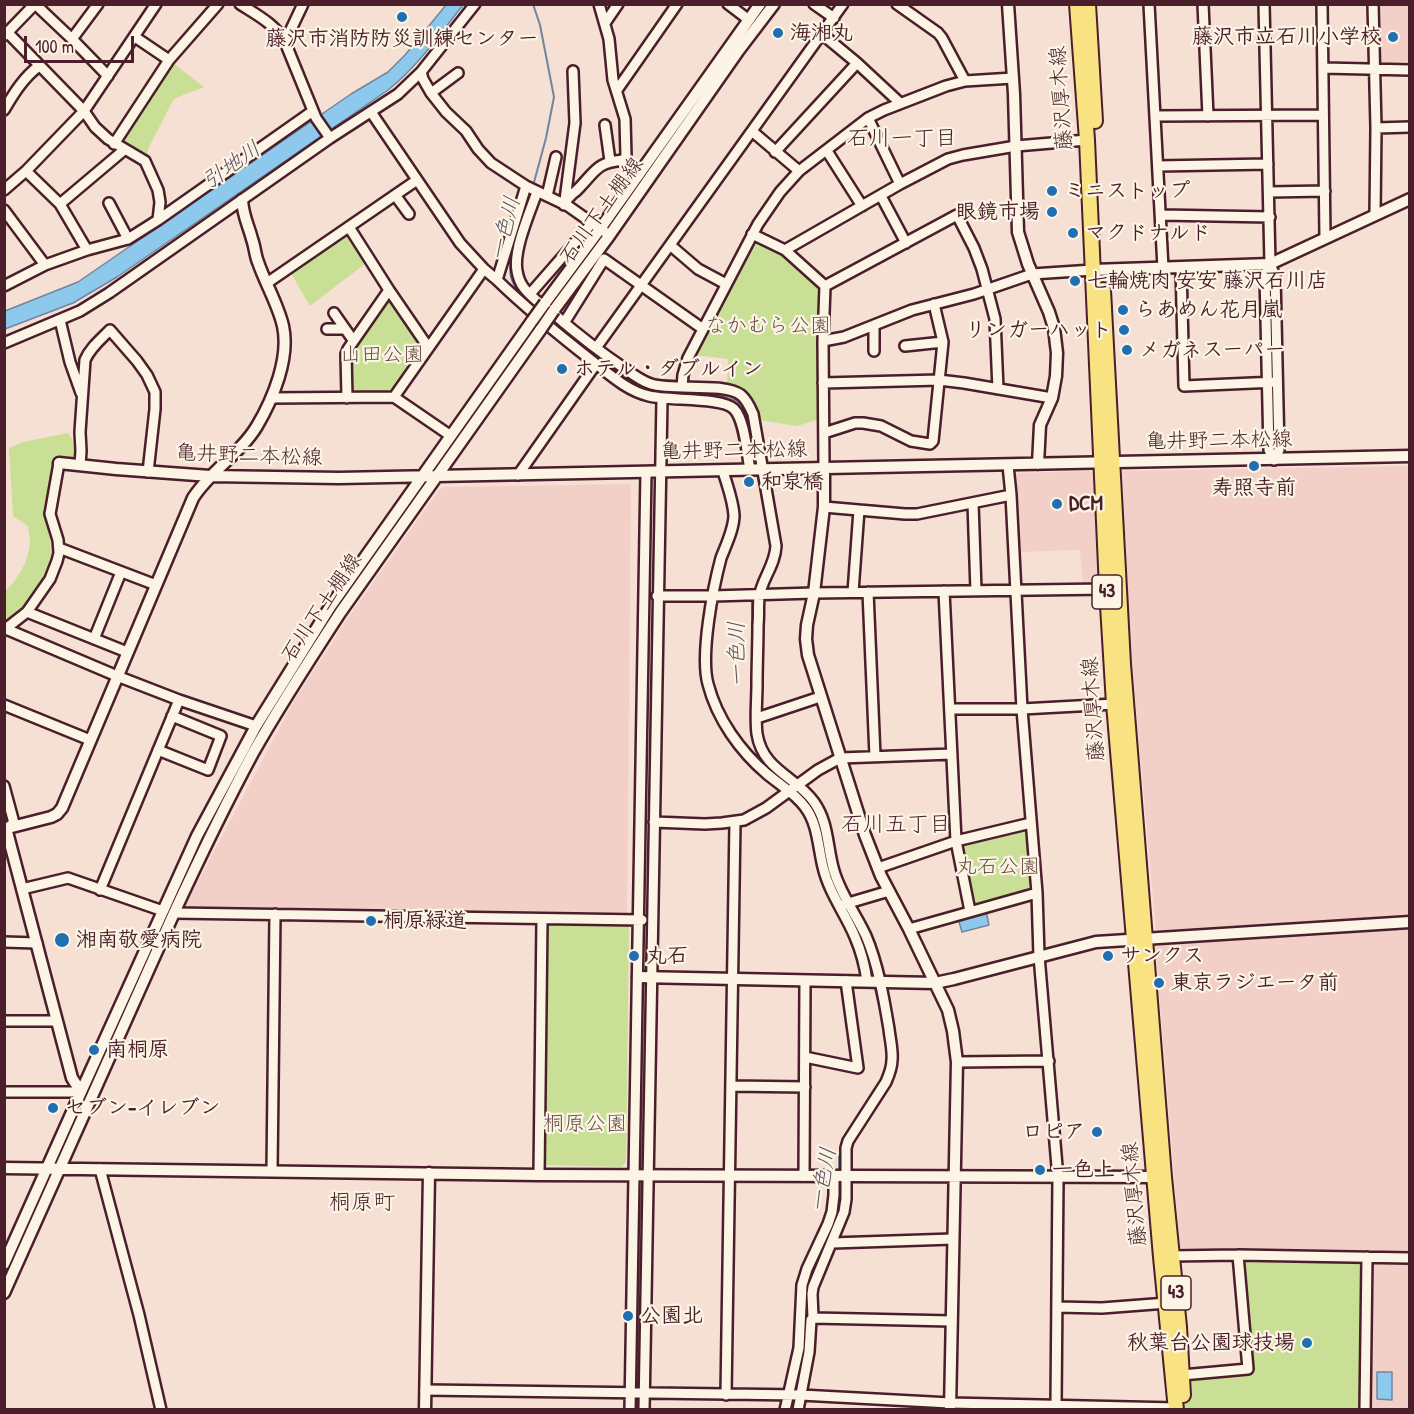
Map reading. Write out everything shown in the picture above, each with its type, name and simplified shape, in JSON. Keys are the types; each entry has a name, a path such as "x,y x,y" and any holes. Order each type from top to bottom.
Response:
{"main road":[{"name":"藤沢厚木線","path":"1077,4 1097,270"},
{"name":"藤沢厚木線","path":"1088,4 1097,270 1107,463 1123,664 1139,939"},
{"name":"藤沢厚木線","path":"1107,463 1107,589 1114,704 1139,939 1159,1178 1182,1375 1179,1409"},
{"name":"藤沢厚木線","path":"1167,1256 1167,1303 1179,1409"}],"street":[{"path":"108,76 35,4 6,34 84,111 95,127 114,144 145,161 158,190 160,202 158,220"},
{"path":"72,39 98,4"},
{"path":"4,190 26,171 84,111 156,4"},
{"path":"114,144 169,60 218,4"},
{"path":"240,4 279,32 314,114 328,136"},
{"path":"285,42 303,4"},
{"path":"4,343 80,311 121,286 328,136 398,94 421,72 475,4"},
{"path":"564,205 569,195 601,165 610,161 623,160 626,156 625,119 613,80 609,39 599,4"},
{"path":"604,23 618,4"},
{"path":"617,90 677,4"},
{"path":"728,4 749,20"},
{"name":"石川下土棚線","path":"4,1264 81,1092 168,912 198,862 254,752 340,613 541,329 550,306 600,229 760,4"},
{"name":"石川下土棚線","path":"600,229 774,4"},
{"path":"814,4 834,18"},
{"path":"596,348 843,4"},
{"path":"897,4 911,9 938,33 965,81"},
{"path":"1008,4 1018,232 1032,274 1049,312 1056,342 1056,376 1052,398 1040,424 1038,464"},
{"path":"1149,4 1163,268"},
{"path":"1203,4 1208,116"},
{"path":"1264,4 1270,217 1270,264 1265,275 1272,383 1269,450 1274,460"},
{"path":"1323,4 1325,238"},
{"path":"1373,4 1376,128 1375,215"},
{"path":"822,34 900,103"},
{"path":"135,37 169,60"},
{"path":"775,152 857,63"},
{"path":"6,104 32,71 39,66"},
{"path":"1324,68 1410,69"},
{"path":"564,205 575,123 573,71"},
{"path":"421,72 431,93 446,112 466,131 491,163 532,190 568,206 600,229 530,294"},
{"path":"431,93 458,73"},
{"path":"682,387 685,368 752,234 780,192 799,171 868,118 900,103 965,81 1013,78"},
{"path":"371,112 460,243 484,269 532,312 611,376 632,389 647,396 662,399 722,403 734,409 742,425 776,546 773,563 756,595 757,718 761,748 767,759 794,788 811,817 825,878 855,937 864,964 885,1007 892,1052 892,1062 886,1082 848,1141 832,1212 802,1285 795,1395 798,1410"},
{"path":"5,284 45,265 128,239 314,114"},
{"path":"1156,117 1323,116"},
{"path":"868,118 900,184"},
{"path":"605,125 610,161"},
{"path":"1376,128 1410,127"},
{"path":"753,132 799,171"},
{"path":"785,250 948,159 1016,146 1087,140"},
{"path":"60,204 124,150"},
{"path":"826,151 862,206"},
{"path":"547,196 555,157"},
{"path":"1158,166 1268,164"},
{"path":"26,171 60,204 87,250"},
{"path":"267,283 417,180"},
{"path":"497,280 532,190"},
{"path":"532,190 516,262 517,273 524,288 596,348 649,383 662,386 727,390 744,397 753,414 756,470"},
{"path":"1269,192 1324,191"},
{"path":"395,195 409,214"},
{"path":"881,196 906,243"},
{"path":"823,341 844,337 912,310 974,294 1032,274 1270,264 1410,199"},
{"path":"5,828 38,821 57,814 62,808 188,507 199,488 246,442 271,398 281,370 284,337 280,316 258,262 243,215 242,200"},
{"path":"109,203 128,239"},
{"path":"4,210 45,265"},
{"path":"825,286 957,215 982,269 995,319 998,389"},
{"path":"1161,215 1270,217"},
{"path":"349,226 428,347"},
{"path":"752,234 785,250 825,286"},
{"path":"670,245 698,269 726,284"},
{"path":"564,323 604,259 703,329"},
{"path":"1181,267 1184,386 1272,383"},
{"path":"394,397 484,269"},
{"path":"825,286 824,507 806,639 808,655 820,697 865,835 878,868 948,1010 954,1031 957,1062 950,1406"},
{"path":"347,398 346,354 353,340 389,290"},
{"path":"824,433 855,423 863,423 881,426 911,441 930,444 933,441 943,342 934,304"},
{"name":"石川下土棚線","path":"4,1293 61,1168 168,912 197,836 256,726 330,607 532,321 550,306"},
{"path":"334,313 353,340"},
{"path":"60,320 70,362 83,398"},
{"path":"874,325 874,351"},
{"path":"327,329 345,329"},
{"path":"80,465 84,367 88,354 110,330 138,362 155,392 148,472"},
{"path":"905,346 943,342"},
{"path":"518,475 596,364"},
{"path":"823,383 939,380 1052,398"},
{"path":"271,398 394,397 451,436"},
{"path":"644,1410 662,399"},
{"name":"亀井野二本松線","path":"59,464 210,476 296,478 1410,456"},
{"path":"59,464 50,514 58,540 57,561 50,579 27,612 5,629 179,700 256,726"},
{"path":"1008,465 1022,709 1037,894 1039,956 1058,1178 1056,1405"},
{"path":"723,471 733,507 733,521 713,596 705,663 712,696 727,726 745,752 768,776 807,793 819,810 825,827 834,872 871,950 873,981"},
{"path":"630,1410 646,472"},
{"path":"824,507 917,514 1011,495"},
{"path":"973,503 976,591"},
{"path":"854,592 859,510"},
{"path":"59,548 156,585"},
{"path":"94,639 121,572"},
{"path":"657,596 1107,589"},
{"path":"944,591 956,841 970,911"},
{"path":"868,592 875,756"},
{"path":"27,612 127,652"},
{"path":"757,718 820,697"},
{"path":"100,890 179,700"},
{"path":"950,709 1022,709 1114,704"},
{"path":"4,705 90,740"},
{"path":"158,750 208,770 221,736 172,717"},
{"path":"654,822 705,824 735,822 752,816 818,770 840,758 952,754"},
{"path":"4,786 14,823 5,828"},
{"path":"726,1395 735,822"},
{"path":"878,868 956,841 1030,823"},
{"path":"5,828 72,1078 81,1092"},
{"path":"22,889 68,878 168,912 653,921"},
{"path":"838,906 889,891"},
{"path":"909,929 1037,894"},
{"path":"272,1171 275,914"},
{"path":"539,1175 542,919"},
{"path":"638,977 935,983 1096,942 1410,922"},
{"path":"4,942 37,943"},
{"path":"804,1176 805,981"},
{"path":"805,1056 858,1068 846,981"},
{"path":"4,1021 56,1021"},
{"path":"957,1062 1049,1061"},
{"path":"731,1086 805,1087"},
{"path":"4,1092 81,1092"},
{"path":"4,1168 539,1175 1159,1178"},
{"path":"100,1169 139,1315 161,1410"},
{"path":"425,1410 429,1173"},
{"path":"785,1410 795,1395 809,1352 813,1318 813,1287 844,1212 846,1199 840,1177"},
{"path":"832,1243 952,1239"},
{"path":"1182,1375 1248,1369 1238,1255"},
{"path":"1167,1256 1410,1258"},
{"path":"1365,1410 1367,1257"},
{"path":"1057,1307 1102,1308 1167,1303"},
{"path":"813,1318 952,1321"},
{"path":"425,1390 795,1395 950,1406 1056,1405 1179,1409"}],"shaded area":[{"name":"藤沢市立石川小学校","path":"1376,5 1409,5 1409,68 1377,68"},
{"path":"1409,466 1409,918 1156,932 1131,652 1122,471"},
{"name":"DCM","path":"1090,471 1096,475 1100,583 1098,586 1083,585 1080,550 1020,552 1014,476 1018,473"},
{"path":"631,484 627,915 187,909 186,904 295,699 352,612 439,490 444,487"},
{"path":"1409,928 1409,1252 1180,1248 1155,944"},
{"path":"1370,1261 1409,1261 1409,1409 1368,1410 1368,1364 1373,1352 1369,1343 1369,1301 1373,1301 1374,1278 1370,1278"}],"green space":[{"path":"169,60 204,87 173,100 149,147 145,161 114,144"},
{"path":"349,227 370,260 310,306 288,268"},
{"name":"なかむら公園","path":"756,240 782,255 820,285 820,419 797,426 759,420 750,399 727,387 728,359 695,355"},
{"name":"山田公園","path":"387,297 391,297 423,347 394,391 390,393 353,393 349,356 357,338"},
{"path":"68,433 72,439 75,456 54,465 45,515 51,555 48,568 19,613 5,624 5,591 23,567 30,544 28,526 13,516 9,448 23,442"},
{"name":"丸石公園","path":"1031,823 1037,893 970,911 956,841"},
{"name":"桐原公園","path":"546,924 629,925 626,1162 621,1167 545,1165 542,1163"},
{"path":"1238,1255 1367,1257 1367,1409 1184,1409 1182,1375 1247,1369"}],"water":[{"path":"446,5 463,5 419,60 388,90 117,277 73,303 5,329 5,311 78,282 351,94 388,72"},
{"path":"985,907 989,925 962,932 957,915"},
{"path":"1377,1372 1392,1372 1392,1400 1377,1399"}],"waterway":[{"name":"一色川","path":"533,4 540,25 554,97 533,186"},
{"name":"一色川","path":"525,212 531,191"},
{"name":"一色川","path":"516,240 510,272 512,279 520,293 538,309"},
{"name":"一色川","path":"551,321 611,368 641,387 661,393 719,396 735,400 741,405 746,415 755,464"},
{"name":"一色川","path":"754,592 770,553 771,541 757,473"},
{"name":"一色川","path":"752,597 752,711"},
{"name":"一色川","path":"754,741 768,767 791,786"},
{"name":"一色川","path":"796,790 812,809 821,833"},
{"name":"一色川","path":"823,842 833,883"},
{"name":"一色川","path":"854,925 866,951 873,979"},
{"name":"一色川","path":"874,984 886,1034 888,1054 885,1070 876,1089"},
{"name":"一色川","path":"839,1172 839,1157 843,1143 873,1094"},
{"name":"一色川","path":"795,1392 804,1348 807,1286 837,1214 840,1196 839,1180"},
{"name":"一色川","path":"791,1410 794,1398"}],"place":[{"name":"藤沢市消防防災訓練センター","path":"402,17"},
{"name":"海湘丸","path":"778,33"},
{"name":"藤沢市立石川小学校","path":"1393,37"},
{"name":"ミニストップ","path":"1052,191"},
{"name":"眼鏡市場","path":"1052,212"},
{"name":"マクドナルド","path":"1073,233"},
{"name":"七輪焼肉 安安 藤沢石川店","path":"1075,281"},
{"name":"らあめん花月嵐","path":"1123,310"},
{"name":"リンガーハット","path":"1124,330"},
{"name":"メガネスーパー","path":"1127,350"},
{"name":"ホテル・ダブルイン","path":"562,369"},
{"name":"寿照寺前","path":"1254,466"},
{"name":"和泉橋","path":"749,482"},
{"name":"DCM","path":"1057,504"},
{"name":"桐原緑道","path":"371,921"},
{"name":"湘南敬愛病院","path":"62,940"},
{"name":"丸石","path":"634,956"},
{"name":"サンクス","path":"1108,956"},
{"name":"東京ラジエータ前","path":"1159,983"},
{"name":"南桐原","path":"94,1050"},
{"name":"セブン-イレブン","path":"53,1108"},
{"name":"ロピア","path":"1097,1132"},
{"name":"一色上","path":"1040,1170"},
{"name":"公園北","path":"628,1316"},
{"name":"秋葉台公園球技場","path":"1307,1343"}],"district":[{"name":"石川一丁目","path":"902,139"},
{"name":"石川五丁目","path":"896,825"},
{"name":"桐原町","path":"362,1203"}],"water label":[{"name":"引地川","path":"232,166"}]}
